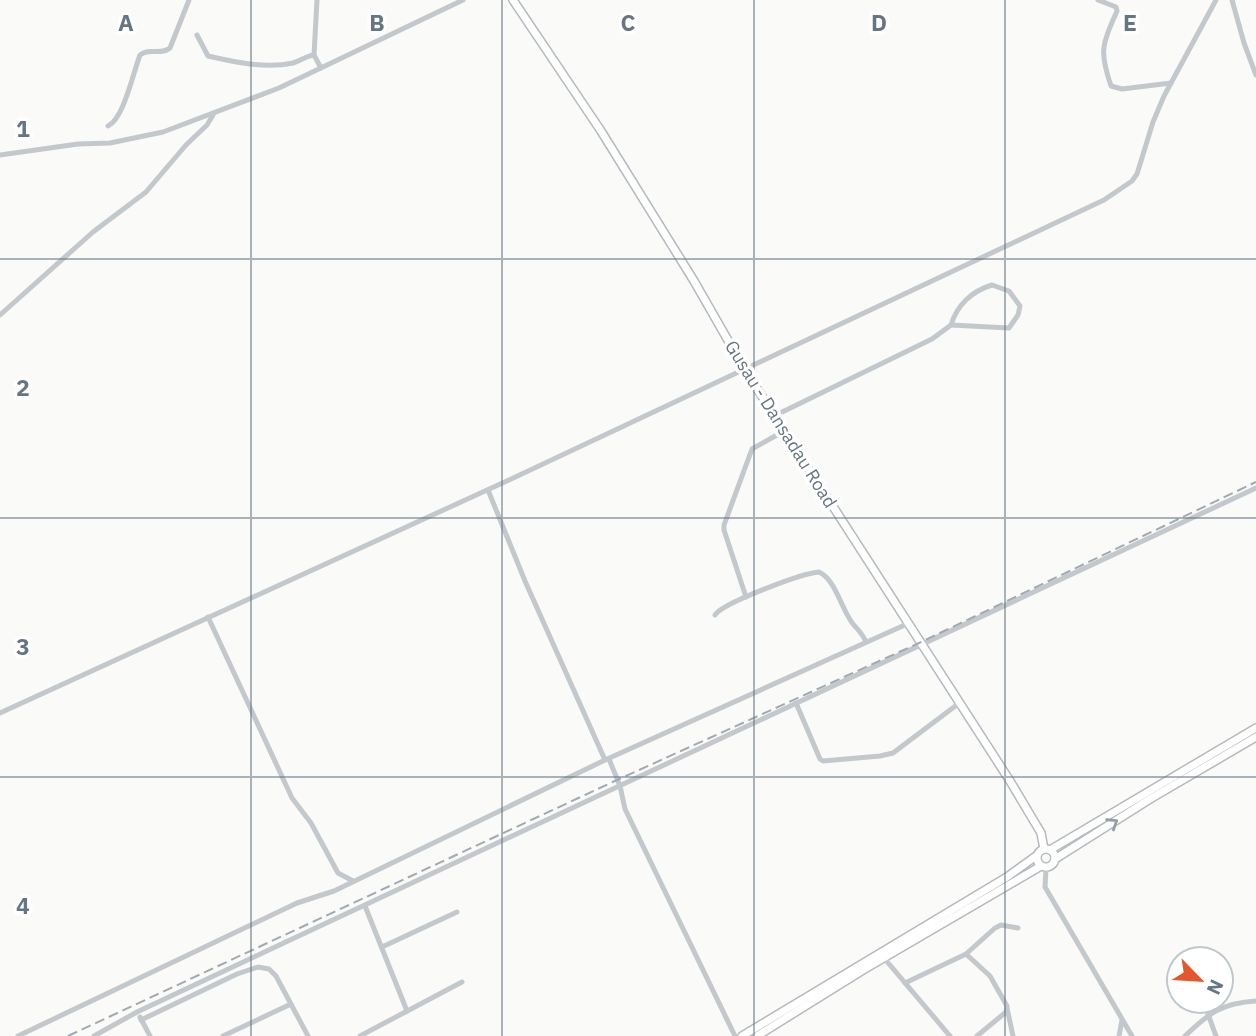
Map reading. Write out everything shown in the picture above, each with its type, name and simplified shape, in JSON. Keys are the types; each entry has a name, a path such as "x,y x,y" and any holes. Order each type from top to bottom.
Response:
{"main road":[{"name":"Gusau - Dansadau Road","path":"513,0 601,131 694,281 745,370 1041,833 1047,850"},
{"path":"761,1035 884,958 1043,867 1051,866 1055,859 1244,740 1256,728"},
{"path":"742,1036 1007,877 1036,856 1244,740 1256,737"},
{"path":"1047,850 1055,859"},
{"path":"1036,856 1037,862 1043,867"}],"street":[{"path":"108,127 113,124 121,108 140,55 147,51 164,52 170,48 189,0"},
{"path":"317,0 314,55 321,68"},
{"path":"0,155 135,139 163,132 213,115 321,68 463,0"},
{"path":"1098,0 1112,5 1117,11 1102,50 1111,86 1122,89 1171,83"},
{"path":"0,713 488,490 1113,194 1132,181 1137,174 1153,122 1216,0"},
{"path":"1232,0 1256,75"},
{"path":"197,35 208,56 230,61 283,64 314,55"},
{"path":"0,314 93,232 146,192 213,115"},
{"path":"774,416 932,340 951,326 955,312 965,301 988,286 998,285 1009,291 1020,306 1018,315 1009,328 951,326"},
{"path":"746,597 724,525 752,449 784,431"},
{"path":"94,1036 137,1012 1256,488"},
{"path":"488,490 525,581 620,786 625,809 734,1036"},
{"path":"715,615 723,606 746,597 813,573 823,574 866,642"},
{"path":"208,617 292,798 311,823 334,867 344,877 353,881"},
{"path":"18,1036 297,903 326,894 607,760 907,624"},
{"path":"796,703 823,761 892,753 958,704"},
{"path":"1043,867 1045,887 1132,1036"},
{"path":"365,906 407,1011"},
{"path":"382,947 457,912"},
{"path":"905,982 966,954 1001,925 1018,928"},
{"path":"966,954 990,976 1007,1008 1013,1036"},
{"path":"884,958 950,1036"},
{"path":"141,1020 237,974 258,967 269,969 276,976 308,1036"},
{"path":"360,1036 462,982"},
{"path":"1235,1002 1256,1001"},
{"path":"223,1036 291,1004"},
{"path":"977,1036 1006,1012 1007,1008"},
{"path":"137,1012 150,1036"},
{"path":"1185,1036 1207,1015"},
{"path":"1208,1015 1216,1036"},
{"path":"1119,1036 1122,1020"}],"railway":[{"path":"68,1036 617,780 919,643 1256,482"}]}
